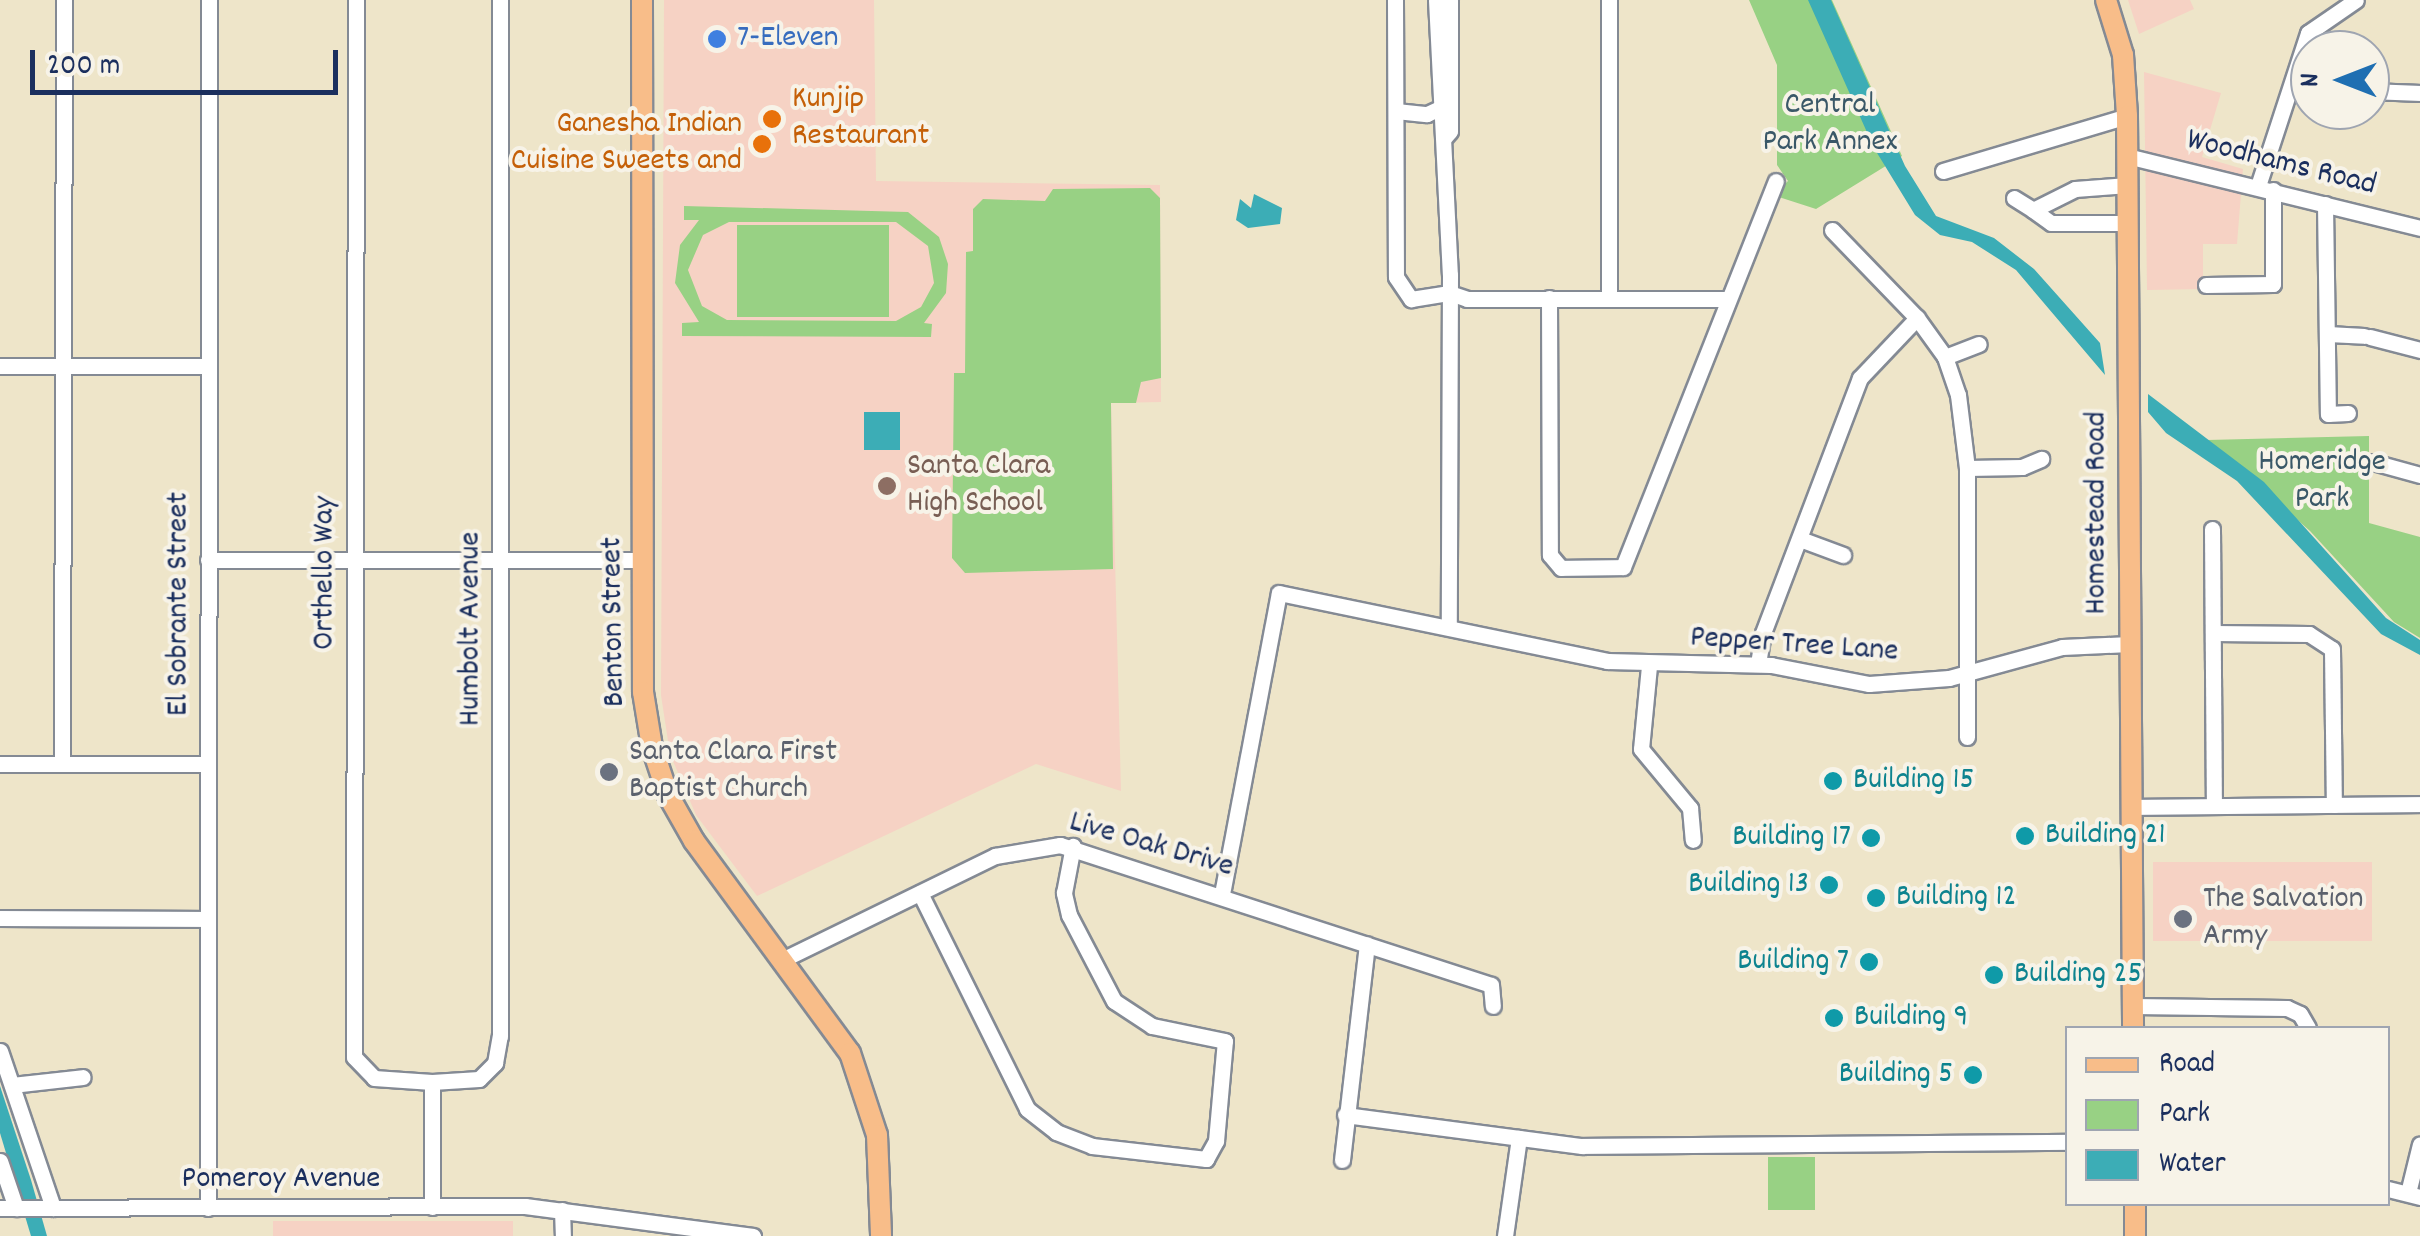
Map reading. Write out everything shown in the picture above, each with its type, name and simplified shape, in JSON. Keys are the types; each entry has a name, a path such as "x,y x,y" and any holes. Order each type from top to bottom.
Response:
{"main road":[{"name":"Benton Street","path":"642,0 644,692 664,786 694,841 786,958 860,1076 879,1148 882,1236"},
{"name":"Homestead Road","path":"2106,0 2122,55 2127,116 2133,1026"},
{"path":"2135,1206 2135,1236"}],"street":[{"path":"62,764 64,0"},
{"name":"El Sobrante Street","path":"208,1208 209,0"},
{"name":"Orthello Way","path":"356,0 354,1057 374,1078 432,1082"},
{"name":"Humbolt Avenue","path":"432,1082 479,1078 498,1051 500,0"},
{"path":"1395,0 1404,111 1399,290 1411,299 1450,293 1728,299"},
{"path":"1436,0 1450,293 1449,624"},
{"path":"1442,104 1450,0"},
{"path":"1609,0 1609,298"},
{"path":"2312,30 2356,0"},
{"path":"2206,286 2273,284 2266,188 2290,78"},
{"path":"2390,91 2420,92"},
{"path":"1404,111 1442,104"},
{"path":"1943,171 2127,116"},
{"name":"Woodhams Road","path":"2127,156 2420,228"},
{"path":"1549,298 1553,563 1614,568 1631,559 1776,181"},
{"path":"2033,210 2075,189 2128,185"},
{"path":"2014,198 2051,223 2128,223"},
{"path":"2325,204 2328,414 2348,414"},
{"path":"1832,230 1917,318 1944,357 1958,394 1968,468 1967,737"},
{"path":"1758,664 1762,633 1860,378 1917,318"},
{"path":"2328,334 2367,337 2420,350"},
{"path":"1944,357 1979,344"},
{"path":"0,366 208,366"},
{"path":"1968,468 2022,468 2042,459"},
{"path":"2372,462 2420,475"},
{"path":"2212,528 2214,806"},
{"path":"1800,540 1843,555"},
{"path":"208,560 643,560"},
{"name":"Pepper Tree Lane","path":"1222,894 1280,593 1649,666 1758,664 1869,684 1967,673 2062,648 2129,644"},
{"path":"2214,633 2309,634 2332,649 2334,805"},
{"path":"1649,666 1641,748 1690,808 1693,840"},
{"path":"0,764 208,764"},
{"path":"2133,807 2420,804"},
{"path":"920,893 1028,1109 1056,1132 1092,1146 1206,1159 1216,1142 1225,1041 1152,1026 1114,1001 1068,915 1064,892 1074,846"},
{"name":"Live Oak Drive","path":"786,958 1012,849 1074,846 1492,985 1493,1006"},
{"path":"0,918 208,919"},
{"path":"1342,1160 1368,944"},
{"path":"2133,1006 2287,1008 2300,1014 2307,1026"},
{"path":"0,1051 51,1208"},
{"path":"12,1086 83,1078"},
{"path":"432,1082 432,1207"},
{"path":"1345,1115 1582,1146 2065,1142"},
{"path":"1505,1236 1520,1138"},
{"path":"2414,1195 2420,1144"},
{"path":"0,1161 13,1208"},
{"name":"Pomeroy Avenue","path":"13,1208 562,1210 699,1232 753,1236"},
{"path":"562,1210 562,1236"}],"shaded area":[{"name":"Santa Clara High School","path":"664,0 874,0 876,181 1160,185 1161,402 1111,403 1121,791 1036,764 757,896 696,815 670,754 661,695"},
{"path":"2128,0 2190,0 2194,9 2139,34"},
{"path":"2144,72 2221,93 2202,157 2243,169 2237,244 2203,244 2203,289 2147,290"},
{"path":"2153,862 2372,862 2372,941 2153,941"},
{"path":"273,1221 513,1221 513,1236 273,1236"}],"green space":[{"name":"Central Park Annex","path":"1749,0 1832,0 1902,156 1816,209 1773,195 1788,181 1777,165 1777,65"},
{"path":"1150,188 1160,198 1161,378 1141,382 1136,403 1111,403 1113,569 965,573 952,558 954,373 965,373 966,252 973,251 973,209 983,199 1045,201 1053,189"},
{"path":"684,206 908,212 939,237 948,264 946,293 924,323 932,324 931,337 682,336 682,323 699,322 675,283 680,245 699,220 684,220","holes":["729,222 896,222 928,246 934,283 921,307 896,321 727,320 702,306 688,270 703,235"]},
{"path":"737,225 889,225 889,317 737,317"},
{"name":"Homeridge Park","path":"2369,436 2369,523 2420,537 2420,638 2394,622 2310,531 2207,440"},
{"path":"1768,1157 1815,1157 1815,1210 1768,1210"}],"water":[{"path":"1808,0 1831,0 1905,166 1936,216 1994,238 2034,269 2100,343 2105,375 2016,270 1972,242 1940,235 1915,215 1874,148"},
{"path":"1254,194 1282,208 1280,224 1248,228 1236,220 1240,199 1251,208"},
{"path":"2148,394 2264,482 2386,618 2420,640 2420,655 2381,634 2237,481 2166,433 2148,412"},
{"path":"864,412 900,412 900,450 864,450"},
{"path":"0,1086 47,1236 31,1236 0,1133"}],"place":[{"name":"7-Eleven","path":"717,39"},
{"name":"Kunjip Restaurant","path":"772,119"},
{"name":"Ganesha Indian Cuisine Sweets and","path":"762,144"},
{"name":"Santa Clara High School","path":"887,486"},
{"name":"Santa Clara First Baptist Church","path":"609,772"},
{"name":"Building 15","path":"1833,781"},
{"name":"Building 21","path":"2025,836"},
{"name":"Building 17","path":"1871,838"},
{"name":"Building 13","path":"1829,885"},
{"name":"Building 12","path":"1876,898"},
{"name":"The Salvation Army","path":"2183,919"},
{"name":"Building 7","path":"1869,962"},
{"name":"Building 25","path":"1994,975"},
{"name":"Building 9","path":"1834,1018"},
{"name":"Building 5","path":"1973,1075"}]}
